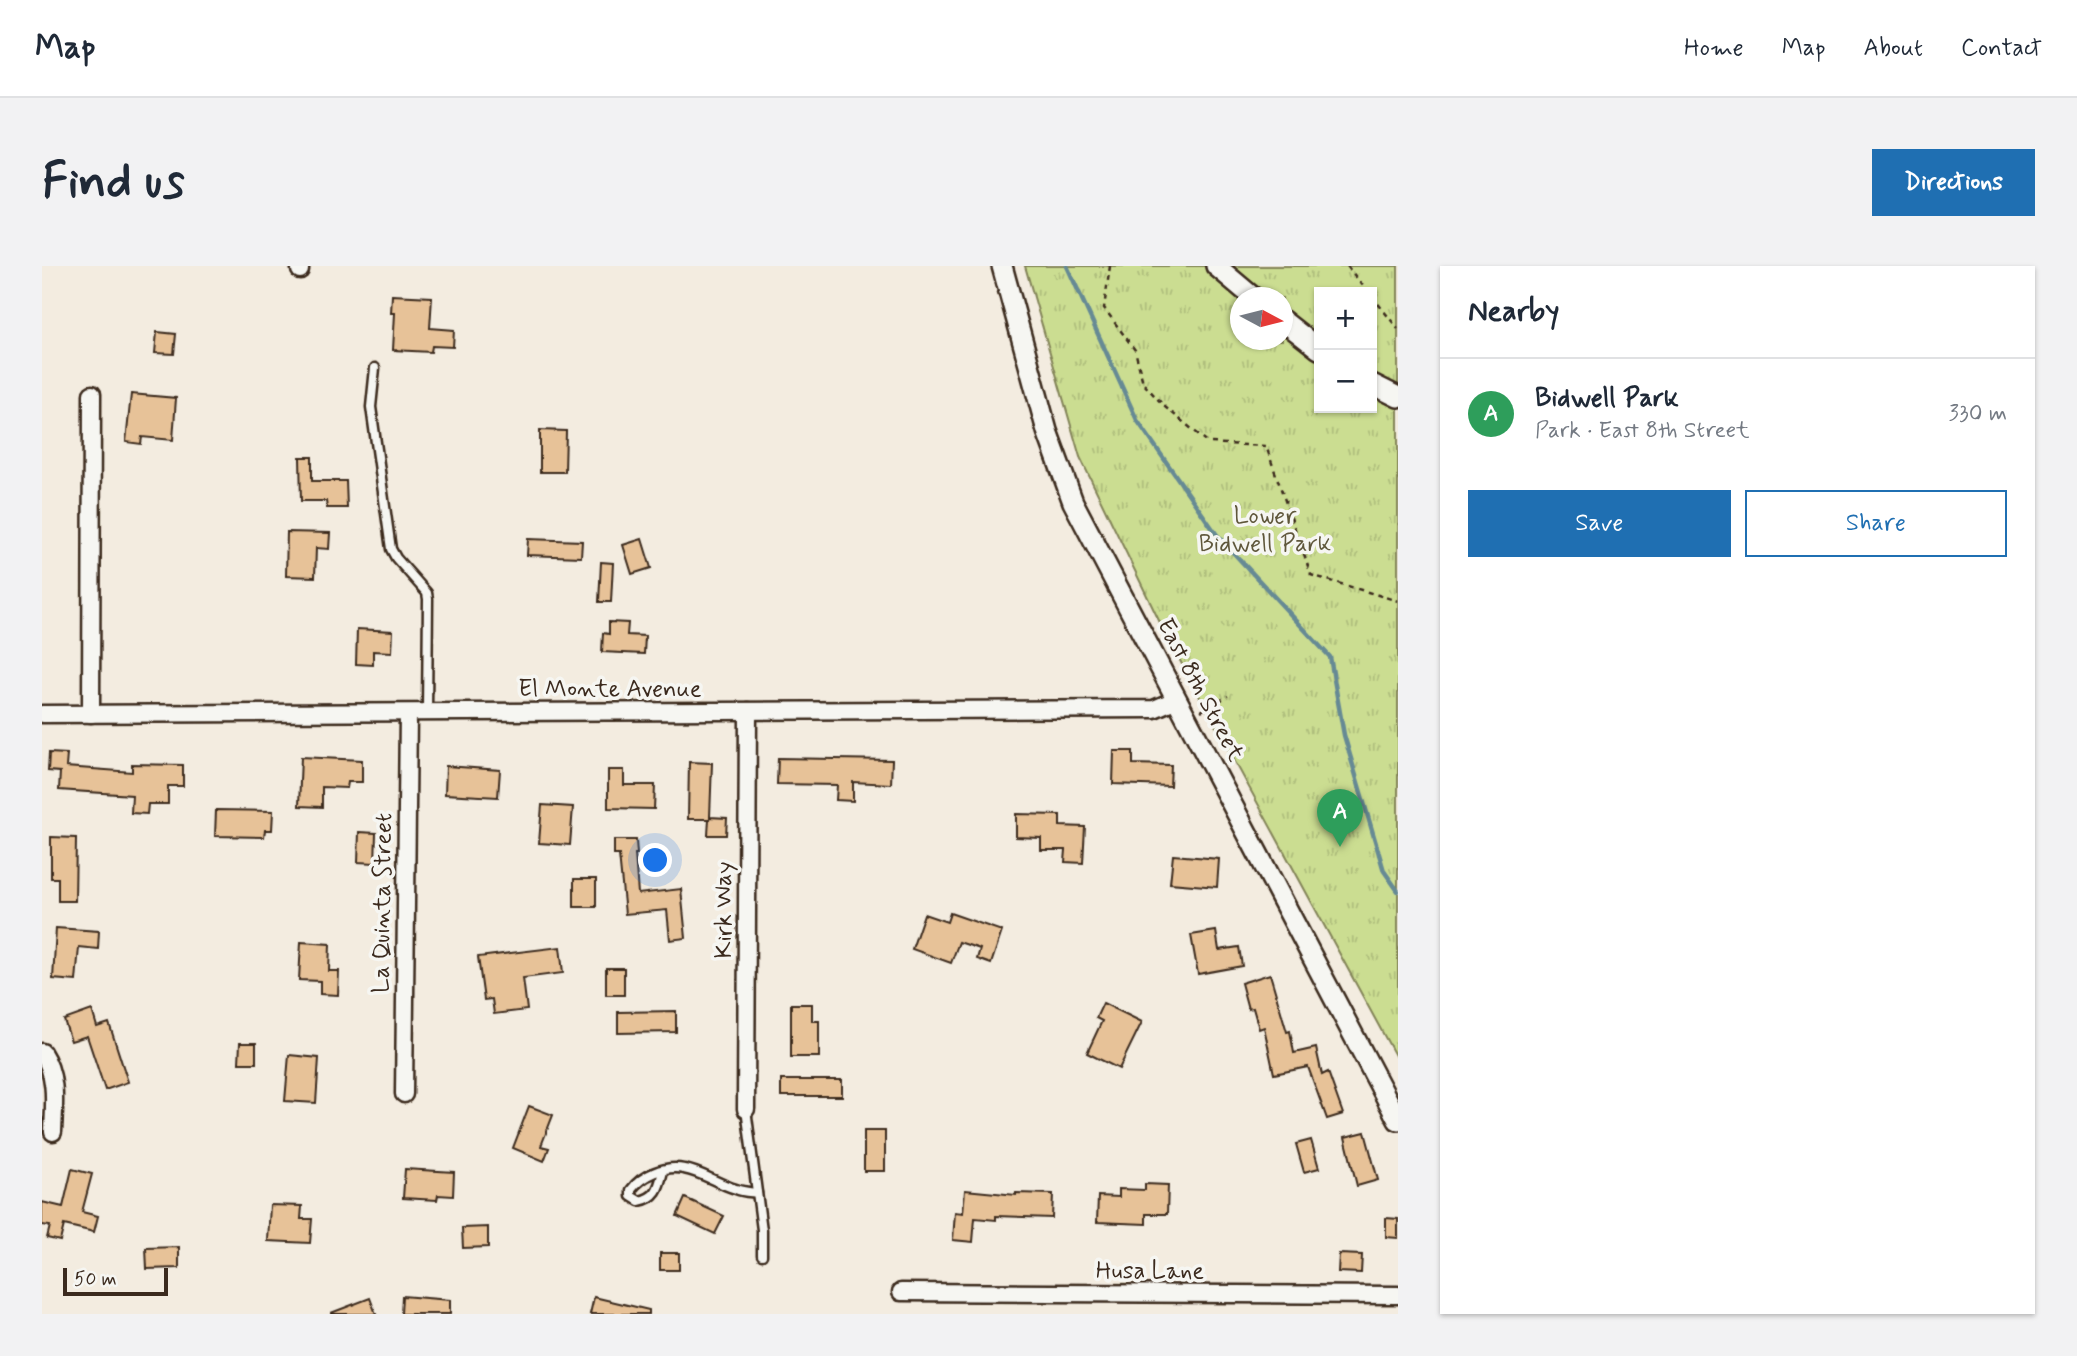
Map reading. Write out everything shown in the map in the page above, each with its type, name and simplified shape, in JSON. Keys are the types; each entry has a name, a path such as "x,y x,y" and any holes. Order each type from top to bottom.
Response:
{"street":[{"name":"East 8th Street","path":"1002,266 1048,431 1073,502 1398,1121"},
{"path":"1216,266 1241,287"},
{"path":"1293,328 1314,345"},
{"path":"1377,386 1398,397"},
{"path":"91,714 92,394"},
{"name":"El Monte Avenue","path":"42,714 1154,709 1177,699"},
{"name":"Kirk Way","path":"746,1108 748,711"},
{"name":"La Quinta Street","path":"404,1094 408,713"},
{"path":"42,1052 50,1065 54,1082 53,1132"},
{"name":"Husa Lane","path":"901,1292 1398,1295"}],"lane":[{"path":"375,368 371,407 391,550 427,593 428,598 427,713"},
{"path":"746,1108 762,1230 762,1255"},
{"path":"663,1171 686,1169 737,1190 757,1193"}],"path":[{"path":"1110,266 1104,308 1135,350 1143,383 1165,407 1209,443 1266,446 1311,575 1398,601"},
{"path":"1347,266 1364,287"},
{"path":"1377,302 1398,329"},
{"path":"1198,713 1228,695"}],"green space":[{"name":"Lower Bidwell Park","path":"1025,266 1398,266 1398,1061 1165,633 1080,457"}],"building":[{"path":"392,295 432,297 430,328 454,330 453,347 432,346 431,352 393,350 395,313 391,313"},
{"path":"157,332 176,334 174,354 155,353"},
{"path":"131,394 176,398 173,440 142,437 141,444 126,442"},
{"path":"540,430 566,431 565,472 540,472"},
{"path":"300,457 312,457 312,481 346,481 347,508 327,508 326,501 301,501"},
{"path":"287,532 330,533 329,549 316,548 315,577 286,576"},
{"path":"528,539 582,541 581,557 527,555"},
{"path":"642,539 651,568 632,574 623,545"},
{"path":"601,562 613,563 611,602 599,602"},
{"path":"609,622 628,623 627,635 645,636 644,654 602,652 603,633 609,634"},
{"path":"357,629 393,631 392,652 373,651 373,665 356,664"},
{"path":"1114,751 1133,751 1133,764 1171,765 1170,786 1113,784"},
{"path":"49,753 67,754 66,767 132,772 132,764 183,765 183,786 168,786 168,804 148,804 147,814 131,813 132,795 59,790 60,772 48,771"},
{"path":"301,757 362,760 362,782 348,782 347,788 322,787 322,807 299,806"},
{"path":"778,758 892,760 891,784 853,782 853,801 836,800 837,785 777,784"},
{"path":"689,762 712,763 710,817 727,818 726,835 708,835 709,819 688,819"},
{"path":"446,766 500,770 498,797 445,794"},
{"path":"608,770 624,770 624,785 655,785 654,809 608,808"},
{"path":"542,805 573,807 570,845 539,843"},
{"path":"216,810 273,811 272,830 265,830 264,837 215,836"},
{"path":"1016,814 1060,815 1060,826 1085,827 1083,863 1065,862 1066,850 1041,850 1041,838 1016,837"},
{"path":"359,832 376,833 375,863 358,862"},
{"path":"51,837 76,838 75,901 58,901 58,878 51,878"},
{"path":"614,840 636,840 638,894 681,889 686,938 670,940 667,910 625,914 619,855 614,855"},
{"path":"1173,855 1219,859 1217,887 1170,883"},
{"path":"574,879 596,879 596,907 574,907"},
{"path":"950,913 1002,931 991,964 977,959 980,949 959,942 951,963 912,949 924,914 947,922"},
{"path":"56,928 99,931 98,949 79,947 76,981 53,979"},
{"path":"1216,931 1219,950 1239,947 1242,966 1198,974 1191,935"},
{"path":"301,942 330,944 329,971 339,971 338,995 320,994 320,981 299,980"},
{"path":"560,947 563,973 523,978 527,1010 494,1014 492,999 484,1000 478,957"},
{"path":"606,968 624,968 624,995 606,995"},
{"path":"1270,974 1287,1032 1290,1031 1294,1053 1316,1048 1322,1075 1328,1072 1343,1114 1327,1119 1308,1067 1274,1074 1264,1027 1259,1029 1253,1008 1248,1009 1241,983"},
{"path":"1103,1003 1142,1022 1119,1069 1087,1053 1102,1021 1096,1018"},
{"path":"791,1004 812,1004 812,1021 819,1021 819,1057 791,1057"},
{"path":"92,1010 97,1027 109,1023 128,1082 105,1090 87,1036 71,1041 64,1020"},
{"path":"676,1011 676,1032 618,1033 618,1012"},
{"path":"240,1043 256,1043 256,1063 239,1063"},
{"path":"289,1055 319,1058 316,1103 285,1101"},
{"path":"781,1080 842,1080 842,1096 781,1096"},
{"path":"529,1106 553,1115 541,1146 549,1148 544,1161 513,1148"},
{"path":"864,1131 885,1131 885,1171 864,1171"},
{"path":"1365,1132 1378,1180 1357,1186 1345,1137"},
{"path":"1311,1140 1319,1168 1304,1172 1296,1144"},
{"path":"72,1169 92,1174 82,1212 98,1216 94,1232 64,1225 60,1241 47,1238 50,1226 42,1225 42,1202 63,1207"},
{"path":"405,1169 454,1172 453,1196 438,1195 437,1200 403,1198"},
{"path":"1145,1184 1168,1185 1167,1214 1146,1214 1146,1224 1097,1222 1098,1196 1119,1197 1119,1189 1145,1190"},
{"path":"965,1190 1016,1195 1053,1194 1052,1218 975,1218 973,1242 953,1240 955,1212 963,1213"},
{"path":"685,1198 724,1216 715,1234 677,1216"},
{"path":"270,1205 302,1206 301,1219 312,1219 310,1243 268,1241"},
{"path":"1386,1218 1398,1219 1398,1238 1386,1237"},
{"path":"488,1227 488,1247 463,1248 462,1228"},
{"path":"179,1247 179,1268 147,1269 146,1248"},
{"path":"660,1253 679,1253 679,1270 660,1270"},
{"path":"1339,1254 1362,1255 1361,1273 1338,1272"},
{"path":"402,1296 450,1300 450,1314 401,1314"},
{"path":"594,1297 649,1310 649,1314 590,1314"},
{"path":"370,1298 376,1314 331,1314 331,1313"}],"waterway":[{"path":"1067,266 1137,420 1217,535 1330,657 1344,735 1384,871 1398,891"}],"place":[{"name":"Bidwell Park","path":"1340,847"}]}
